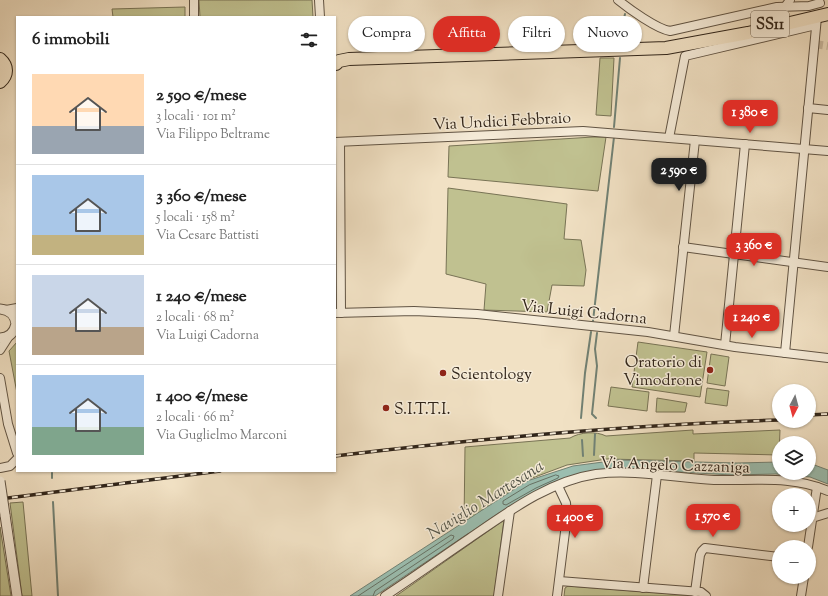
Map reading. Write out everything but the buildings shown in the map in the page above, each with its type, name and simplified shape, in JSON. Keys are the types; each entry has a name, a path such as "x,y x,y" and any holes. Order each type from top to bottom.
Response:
{"main road":[{"name":"SS11","path":"712,41 825,5"},
{"name":"SS11","path":"336,58 339,56 349,58 647,50 712,41 820,19"},
{"path":"2,61 16,66"},
{"path":"1,81 6,70 2,61"},
{"path":"1,81 16,75"}],"street":[{"path":"194,0 194,16"},
{"path":"319,0 320,16"},
{"path":"618,0 663,29 674,31 788,3 809,6 825,5"},
{"path":"810,0 825,5"},
{"path":"759,26 779,15 788,3"},
{"path":"669,138 685,56 820,19 814,44 785,353"},
{"path":"808,108 828,110"},
{"name":"Via Undici Febbraio","path":"338,142 573,131 828,151"},
{"path":"674,336 695,140"},
{"path":"338,142 338,313"},
{"path":"726,345 745,144"},
{"path":"683,247 828,267"},
{"path":"2,309 16,308"},
{"path":"0,350 4,338 14,331 16,321 12,314 2,309"},
{"name":"Via Luigi Cadorna","path":"338,313 410,311 471,313 599,326 674,336 726,345 828,358"},
{"path":"0,378 8,424 16,446"},
{"path":"0,468 10,466 16,460"},
{"name":"Via Angelo Cazzaniga","path":"385,596 510,511 538,495 558,486 599,474 657,475 716,480 773,481 816,486 828,491"},
{"path":"643,588 657,475"},
{"path":"0,481 17,596"},
{"path":"557,596 567,516 566,503 558,486"},
{"path":"498,596 510,511"},
{"path":"816,517 828,513"},
{"path":"695,592 700,555 706,548 772,555"},
{"path":"559,581 702,592 706,596"},
{"path":"802,596 803,584"}],"green space":[{"path":"199,0 312,0 313,16 200,16"},
{"path":"185,7 185,16 113,16 112,9"},
{"path":"600,58 614,58 611,116 596,115"},
{"path":"606,137 598,191 448,177 449,146"},
{"path":"448,188 567,204 564,239 581,240 586,270 584,286 552,285 547,312 484,310 486,284 446,274"},
{"path":"638,342 707,352 700,397 632,387"},
{"path":"16,343 16,388 9,351"},
{"path":"711,354 729,357 725,386 707,383"},
{"path":"611,387 649,392 647,411 608,406"},
{"path":"707,388 729,391 727,406 705,403"},
{"path":"657,398 687,403 685,412 656,412"},
{"path":"693,430 693,434 780,430 780,436 772,436 772,455 694,453 694,461 607,459 567,465 527,480 464,523 465,447 570,438 578,434 588,433 598,433 606,436"},
{"path":"23,502 32,596 22,596 10,503"},
{"path":"504,520 494,596 396,596"},
{"path":"0,527 11,596 0,596"},
{"path":"568,586 700,596 564,596 565,588"}],"water":[{"path":"618,460 737,463 772,462 772,474 731,475 628,469 538,491 499,513 375,596 350,596 527,481 573,466"},
{"path":"816,466 828,470 828,484 816,479"}],"waterway":[{"path":"614,127 620,58"},
{"path":"593,321 614,137"},
{"path":"581,418 585,373 591,332"},
{"path":"596,418 592,414 597,366 595,349 597,333"},
{"path":"594,455 595,434"},
{"path":"582,440 583,456"},
{"path":"52,473 52,478"},
{"path":"53,502 58,596"}],"tunnel":[{"path":"815,44 828,46"}],"railway":[{"path":"816,415 828,414"},
{"path":"336,456 446,443 557,433 668,425 772,420"},
{"path":"0,499 212,472"}],"place":[{"name":"Oratorio di Vimodrone","path":"710,370"},
{"name":"Scientology","path":"443,373"},
{"name":"S.I.T.T.I.","path":"386,408"}],"water label":[{"name":"Naviglio Martesana","path":"485,499"}]}
